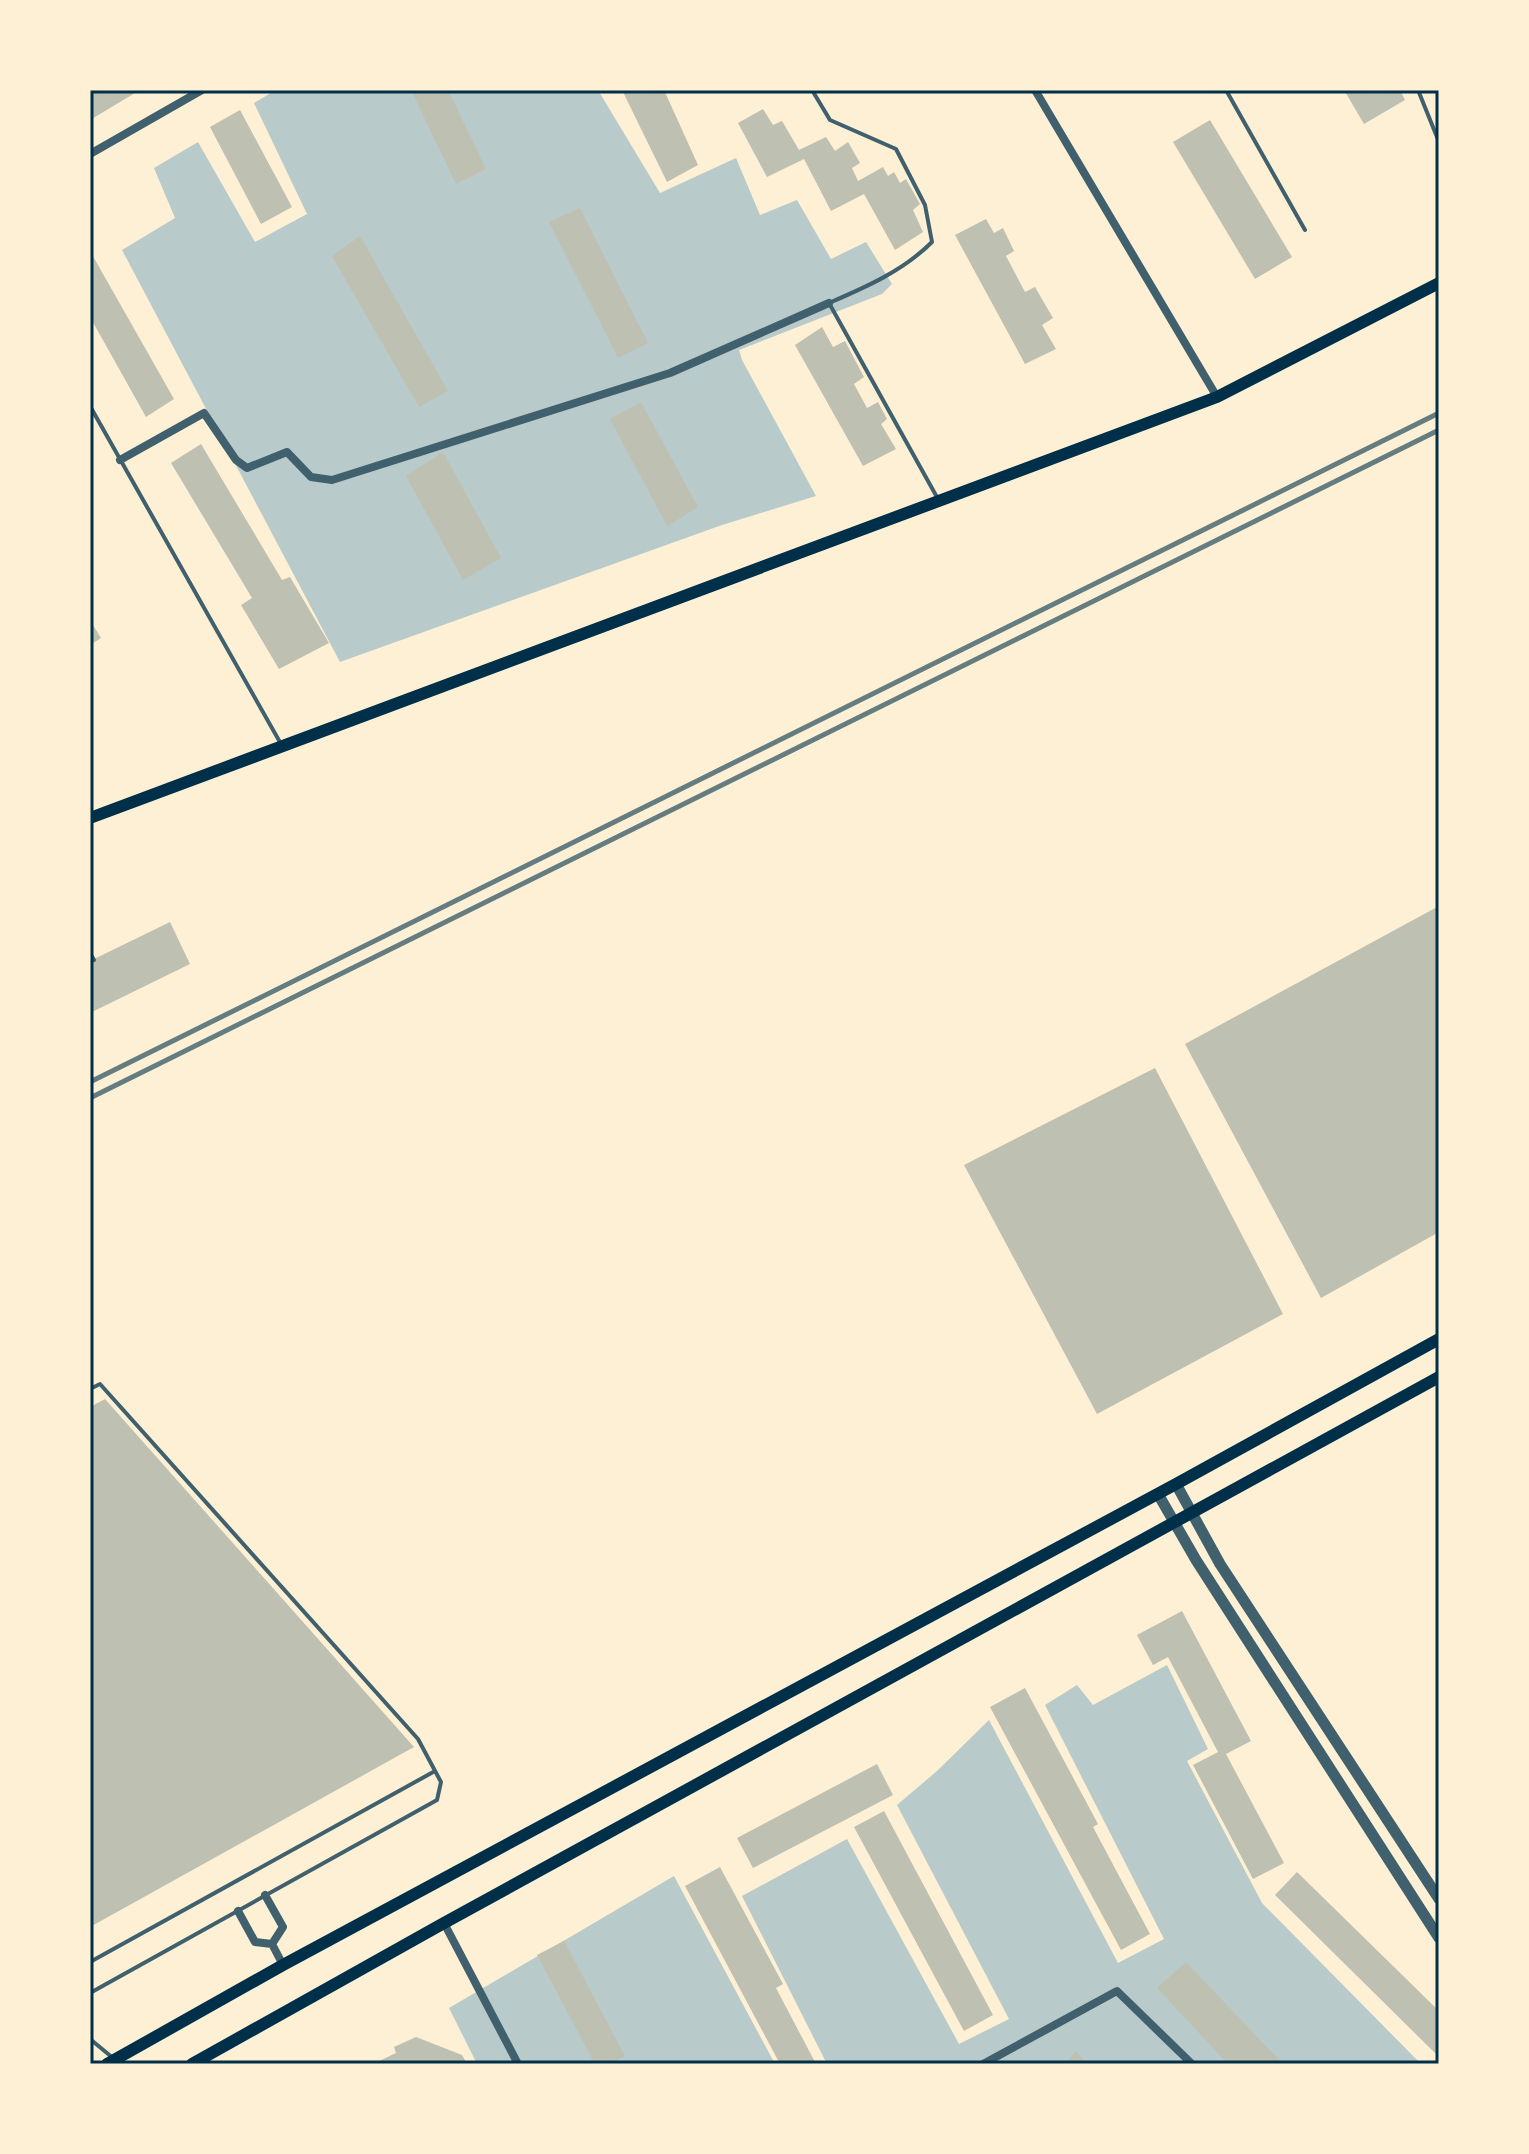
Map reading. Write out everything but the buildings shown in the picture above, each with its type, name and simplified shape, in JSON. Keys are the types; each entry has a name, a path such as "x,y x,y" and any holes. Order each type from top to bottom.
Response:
{"main road":[{"path":"90,818 1217,397 1439,283"},
{"path":"111,2062 283,1965 1158,1494 1439,1339"},
{"path":"192,2064 1439,1377"}],"street":[{"path":"90,154 202,90"},
{"path":"1035,90 1217,397"},
{"path":"120,460 204,413 236,460 247,468 287,452 311,477 332,480 670,373 829,303"},
{"path":"1176,1484 1220,1564 1439,1899"},
{"path":"1158,1494 1287,1705 1439,1938"},
{"path":"265,1895 283,1927 272,1944"},
{"path":"238,1911 255,1942 272,1944"},
{"path":"444,1923 518,2064"},
{"path":"272,1944 283,1965"},
{"path":"983,2064 1117,1991 1192,2064"}],"lane":[{"path":"812,90 830,120 896,149 925,205 932,242 889,275 829,303 939,501"},
{"path":"1226,90 1305,230"},
{"path":"1418,90 1439,142"},
{"path":"90,406 282,747"},
{"path":"90,953 94,960"},
{"path":"90,1389 100,1384 418,1739 441,1782 437,1800 90,1993"},
{"path":"90,1962 435,1771"},
{"path":"90,2039 111,2062"}],"shaded area":[{"path":"276,90 598,90 660,193 736,158 760,215 797,200 831,259 866,242 892,284 882,294 739,350 816,496 722,525 340,662 122,250 175,218 154,168 198,142 255,242 307,214 254,103"},
{"path":"1167,1665 1208,1749 1187,1761 1262,1903 1421,2064 827,2064 742,1896 847,1839 959,2044 1009,2019 897,1805 989,1720 1118,1963 1164,1939 1045,1705 1077,1685 1093,1705"},
{"path":"674,1876 775,2064 477,2064 449,2008"}],"railway":[{"path":"90,1082 1439,413"},
{"path":"90,1098 1439,430"}]}
